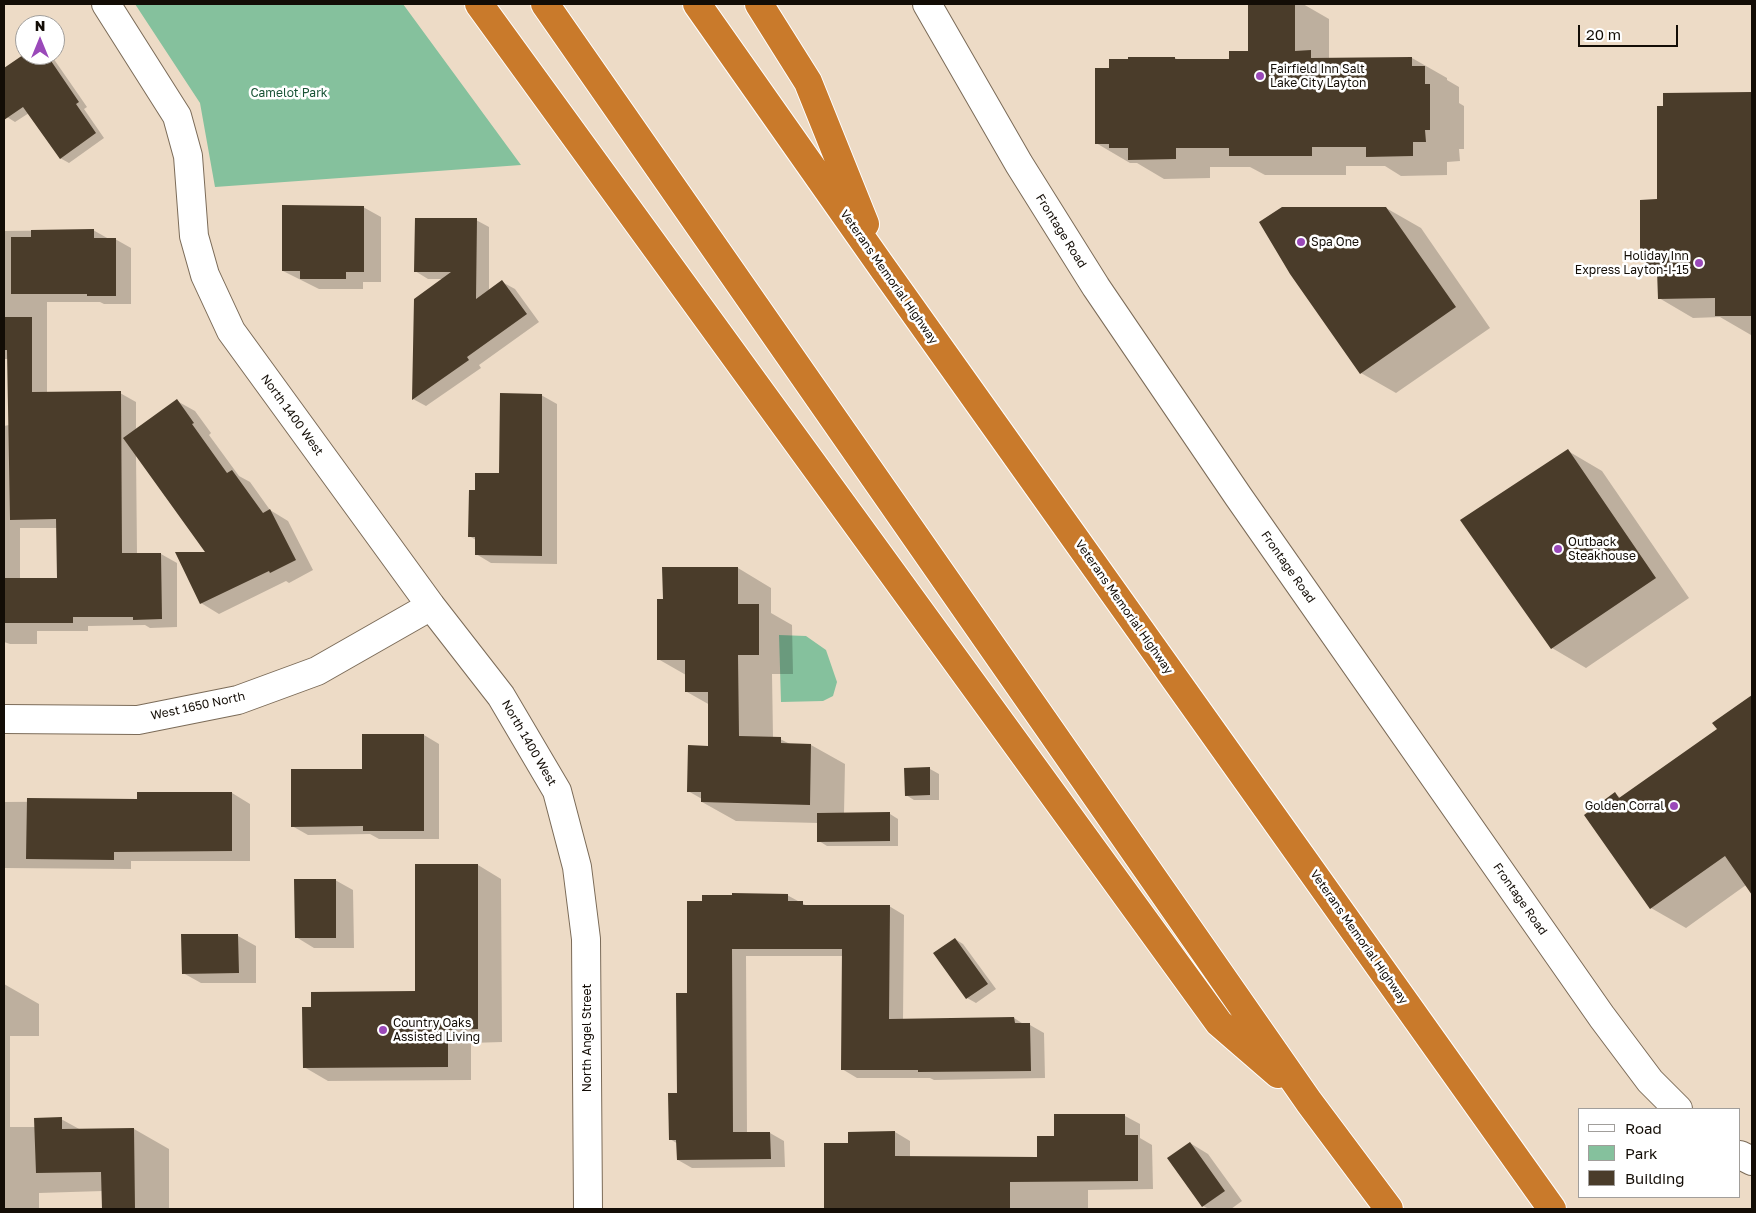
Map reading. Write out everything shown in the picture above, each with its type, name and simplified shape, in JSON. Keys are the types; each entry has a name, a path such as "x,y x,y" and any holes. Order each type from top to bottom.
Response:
{"highway":[{"path":"479,4 1219,1023 1309,1102"},
{"path":"544,4 1309,1102 1389,1209"},
{"name":"Veterans Memorial Highway","path":"697,4 882,268 1552,1209"},
{"path":"759,4 808,82 882,268"}],"street":[{"name":"North 1400 West","path":"106,4 177,116 188,156 194,236 205,275 231,331 431,606 501,696 557,791 577,867"},
{"name":"Frontage Road","path":"927,4 1044,206 1238,496 1602,1017 1647,1076 1677,1108"},
{"name":"West 1650 North","path":"4,719 138,720 238,700 317,671 431,606"},
{"name":"North Angel Street","path":"577,867 586,939 588,1209"}],"green space":[{"name":"Camelot Park","path":"135,4 403,4 521,165 215,187 200,103"},
{"path":"779,635 806,636 826,650 837,682 833,696 823,701 781,702"}],"building":[{"name":"Fairfield Inn Salt Lake City Layton","path":"1248,4 1295,4 1295,51 1311,50 1311,58 1412,57 1412,66 1425,66 1425,84 1430,84 1430,130 1425,130 1426,142 1413,142 1413,156 1366,157 1366,147 1312,147 1312,156 1229,156 1229,148 1176,148 1176,159 1128,160 1128,148 1109,148 1109,144 1095,144 1095,68 1109,68 1109,59 1128,59 1128,57 1229,59 1229,51 1248,51"},
{"path":"15,60 15,65 54,65 79,102 76,104 96,133 60,159 23,107 4,120 4,68"},
{"path":"1752,92 1752,316 1715,316 1715,298 1658,299 1657,270 1646,270 1646,255 1640,255 1640,200 1657,199 1657,106 1663,106 1663,93"},
{"path":"282,205 364,206 364,272 346,272 346,279 300,279 300,271 282,271"},
{"path":"1282,207 1386,207 1456,307 1360,374 1290,274 1259,222"},
{"path":"415,218 477,218 476,299 502,280 527,314 467,357 469,360 412,400 414,299 451,272 414,272"},
{"path":"94,229 94,238 116,238 116,296 11,294 11,237 31,237 31,230"},
{"path":"4,317 32,317 32,392 121,391 122,553 161,553 162,619 133,620 133,617 73,617 73,623 4,623 4,578 57,578 56,519 10,520 7,350 4,350"},
{"path":"500,393 542,394 542,556 475,555 475,537 468,537 469,490 475,490 475,473 499,473"},
{"path":"177,399 194,423 192,424 227,473 232,470 263,513 270,509 296,560 200,604 175,552 205,552 123,438"},
{"name":"Outback Steakhouse","path":"1568,449 1656,578 1551,649 1460,520"},
{"path":"662,567 738,567 738,604 759,604 759,655 738,655 739,736 781,737 781,743 811,744 810,805 701,802 701,792 687,792 688,745 708,746 708,692 685,692 685,660 657,660 657,599 663,599"},
{"name":"Golden Corral","path":"1752,695 1752,895 1725,856 1650,909 1584,815 1615,792 1619,798 1717,729 1712,723"},
{"path":"362,734 424,734 424,831 363,831 363,826 291,827 291,769 362,769"},
{"path":"930,767 930,795 905,796 904,768"},
{"path":"137,792 232,792 232,851 114,852 114,860 26,859 27,798 137,799"},
{"path":"890,812 890,841 817,842 817,813"},
{"name":"Country Oaks Assisted Living","path":"415,864 478,864 478,1029 448,1030 448,1067 303,1068 302,1007 311,1007 311,992 415,991"},
{"path":"294,879 336,879 336,938 295,938"},
{"path":"732,893 788,894 788,901 803,901 803,905 890,905 889,1019 1014,1017 1015,1023 1030,1023 1031,1071 918,1072 918,1070 841,1070 842,949 732,949 733,1132 770,1132 771,1159 677,1160 676,1140 669,1140 668,1093 677,1093 676,993 687,993 687,901 702,901 702,895 732,895"},
{"path":"181,934 238,934 239,973 182,974"},
{"path":"955,938 988,984 966,999 933,953"},
{"path":"1054,1114 1125,1114 1125,1135 1138,1135 1138,1181 1010,1182 1010,1209 824,1209 824,1143 848,1143 848,1132 895,1131 895,1156 1037,1157 1037,1136 1054,1136"},
{"path":"62,1117 62,1129 134,1128 135,1209 102,1209 101,1172 36,1173 34,1118"},
{"path":"1190,1142 1225,1191 1202,1207 1167,1158"}],"place":[{"name":"Fairfield Inn Salt Lake City Layton","path":"1260,76"},
{"name":"Spa One","path":"1301,242"},
{"name":"Holiday Inn Express Layton-I-15","path":"1699,263"},
{"name":"Outback Steakhouse","path":"1558,549"},
{"name":"Golden Corral","path":"1674,806"},
{"name":"Country Oaks Assisted Living","path":"383,1030"}]}
